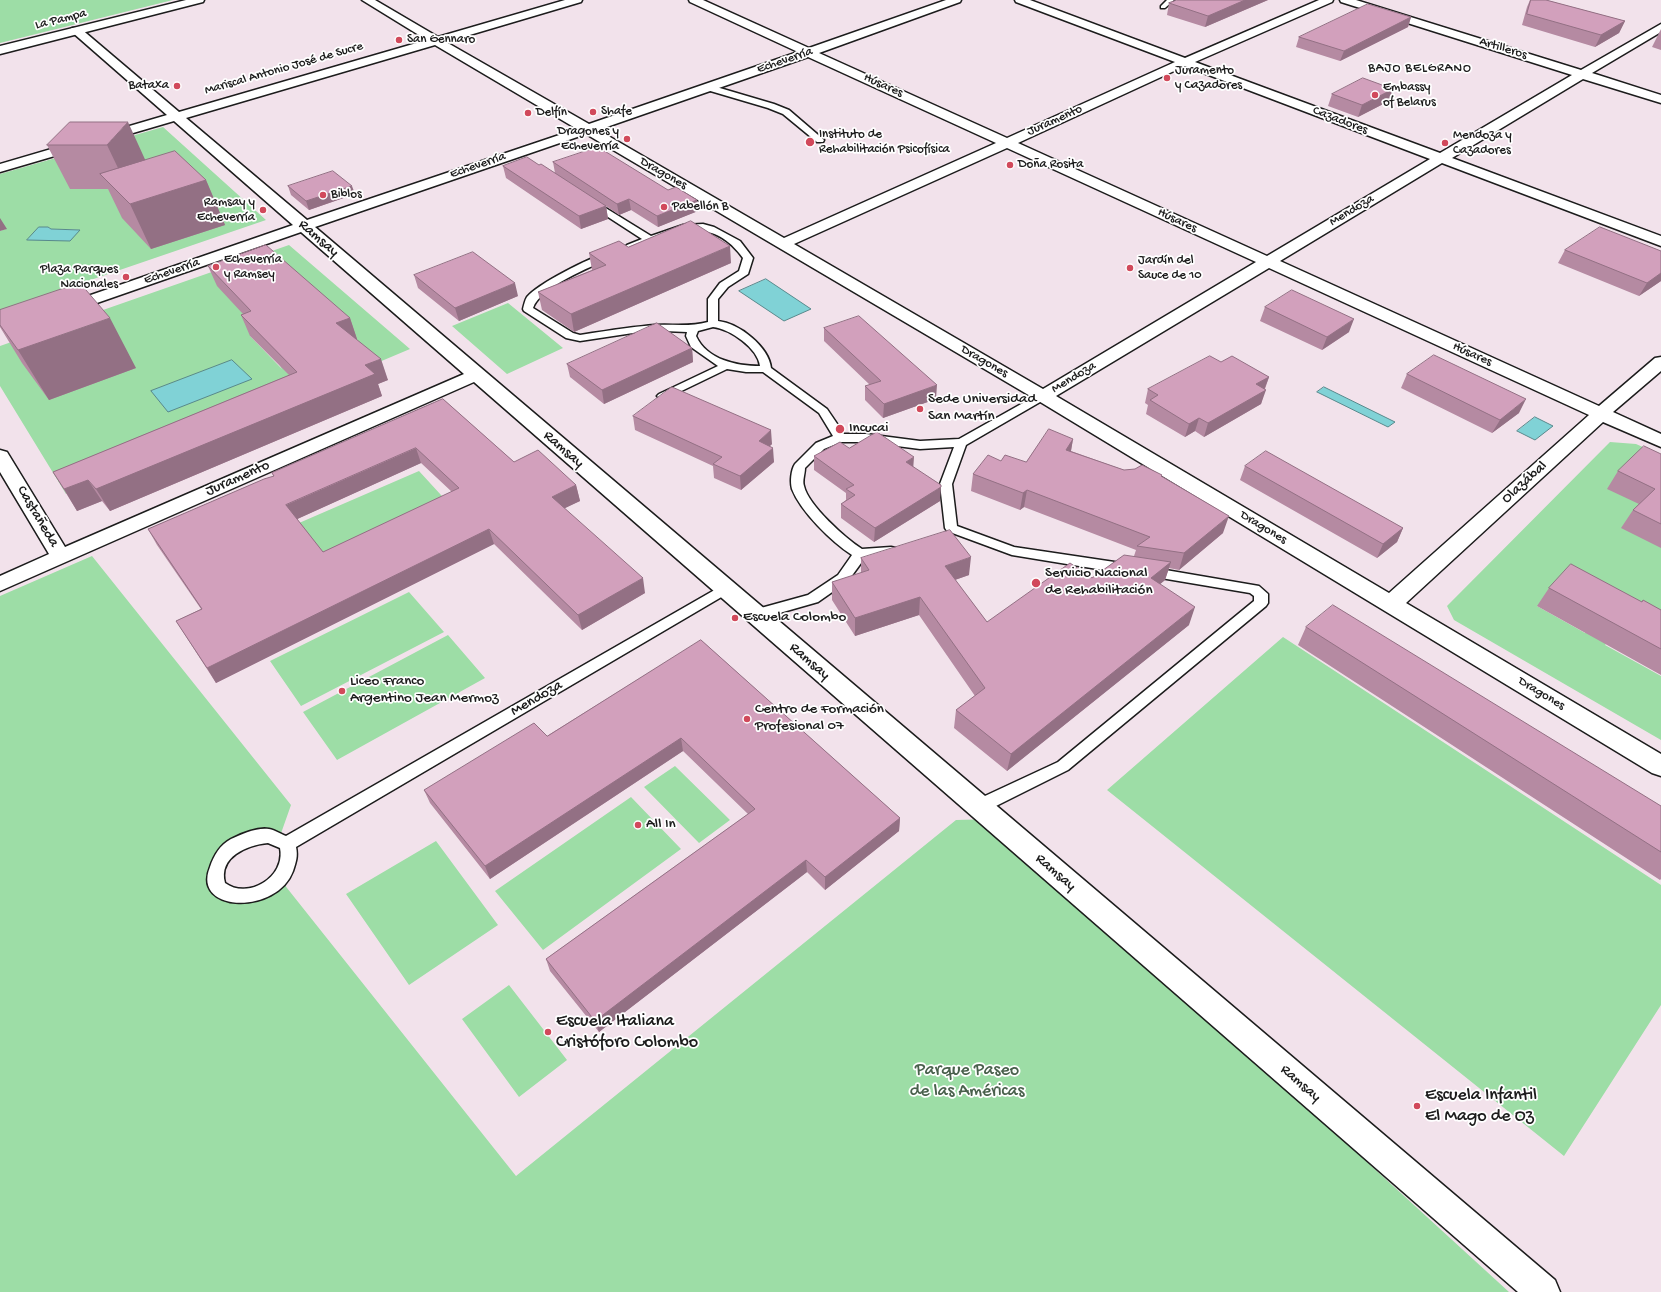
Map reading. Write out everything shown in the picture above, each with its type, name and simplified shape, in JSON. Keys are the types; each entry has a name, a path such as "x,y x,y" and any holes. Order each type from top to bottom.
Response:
{"street":[{"name":"La Pampa","path":"0,50 199,0"},
{"name":"Dragones","path":"367,0 1043,396 1661,766"},
{"name":"Mariscal Antonio José de Sucre","path":"0,168 577,0"},
{"name":"Húsares","path":"694,0 1661,441"},
{"name":"Echeverría","path":"51,314 302,226 710,88 956,0"},
{"name":"Cazadores","path":"1020,0 1440,159 1661,240"},
{"name":"Juramento","path":"782,244 1185,62 1328,0"},
{"name":"Artilleros","path":"1345,0 1661,99"},
{"name":"Mendoza","path":"1043,396 1661,26"},
{"name":"Ramsay","path":"76,30 1543,1292"},
{"name":"Olazábal","path":"1391,604 1602,413 1661,362"},
{"name":"Juramento","path":"0,584 476,375"},
{"name":"Castañeda","path":"0,456 61,557"}],"lane":[{"path":"1163,7 1171,0"},
{"path":"710,88 771,106 786,112 820,140"},
{"path":"516,154 529,162"},
{"path":"582,196 648,239"},
{"path":"713,324 713,299 724,285 744,272 748,258 737,243 703,227 683,228 648,239 571,272 531,299 528,309 570,336 580,338 641,329 694,329 713,324 723,325 738,332 759,350 765,360 766,370"},
{"path":"694,329 691,336 695,345 706,354 726,366 766,370 823,411 840,438"},
{"path":"663,396 726,366"},
{"path":"903,548 883,554 860,554 842,542 810,506 798,488 799,467 820,446 840,438 866,438 920,445 961,443 1043,396"},
{"path":"961,443 946,484 945,532 1012,551 1219,582 1249,588 1261,594 1261,603 1063,766 978,807"},
{"path":"755,615 813,599 844,578 860,554"},
{"name":"Mendoza","path":"287,844 725,589"},
{"path":"268,836 287,844 289,857 287,868 271,887 258,894 247,897 234,897 224,894 217,886 214,878 216,868 222,857 231,848 243,840 268,836"}],"green space":[{"path":"0,0 173,0 0,43"},
{"path":"163,127 266,220 0,311 0,231 6,229 0,221 0,174","holes":["48,227 51,229 80,230 27,240"]},
{"path":"289,245 410,349 66,494 0,386 0,346","holes":["260,332 282,369 250,336"]},
{"path":"508,303 563,348 507,374 452,326"},
{"path":"1610,442 1636,444 1661,455 1661,634 1629,617 1605,645 1661,676 1661,740 1454,620 1447,606","holes":["1537,606 1607,608 1585,633"]},
{"path":"419,471 452,507 329,563 299,523"},
{"name":"Parque Paseo de las Américas","path":"92,556 291,805 279,839 243,840 214,878 234,897 280,878 516,1176 956,820 992,819 1509,1292 0,1292 0,596"},
{"path":"409,592 444,632 301,706 270,661"},
{"path":"448,635 485,678 337,760 303,712"},
{"path":"1283,637 1661,885 1661,1005 1564,1156 1107,790"},
{"path":"675,766 730,820 699,843 644,787"},
{"path":"631,797 681,849 543,950 495,891"},
{"path":"436,841 498,925 409,985 346,894"},
{"path":"509,985 567,1060 519,1097 462,1019"}],"water":[{"path":"39,227 80,230 70,241 27,240"},
{"path":"766,279 811,309 784,321 739,291"},
{"path":"232,360 252,379 168,412 151,391"},
{"path":"1324,387 1395,422 1388,427 1317,392"},
{"path":"1535,417 1553,426 1535,440 1517,431"}],"building":[{"path":"1177,0 1245,0 1208,16 1169,3"},
{"path":"1531,0 1546,0 1625,21 1601,35 1527,14"},
{"path":"1368,4 1411,17 1344,51 1299,37"},
{"path":"1363,78 1393,89 1362,105 1332,94"},
{"path":"70,122 128,122 107,145 47,145"},
{"path":"598,147 668,190 676,187 697,200 657,216 629,199 617,204 553,162"},
{"path":"175,151 206,180 130,204 100,174"},
{"path":"527,157 539,165 541,164 606,206 579,216 503,166"},
{"path":"333,171 352,186 306,201 288,186"},
{"path":"691,221 730,246 571,314 538,292 606,265 589,253 619,241 628,247"},
{"path":"1600,227 1661,251 1661,273 1647,283 1565,250"},
{"path":"266,245 350,318 336,323 381,359 365,365 375,374 96,489 88,480 64,489 53,472 297,372 241,315 251,311 208,266"},
{"path":"473,252 515,283 455,308 414,275"},
{"path":"80,283 110,318 18,350 0,325 0,310"},
{"path":"1292,290 1354,319 1327,337 1265,307"},
{"path":"859,316 937,385 884,404 865,386 881,381 824,328"},
{"path":"657,323 692,348 602,390 567,364"},
{"path":"1434,355 1526,399 1500,420 1407,374"},
{"path":"1210,356 1221,362 1232,356 1269,377 1256,384 1266,390 1208,423 1199,418 1189,424 1150,400 1158,395 1148,389"},
{"path":"672,387 771,430 759,441 773,448 740,476 713,464 722,457 633,416"},
{"path":"443,399 514,462 538,450 576,485 552,497 643,578 578,615 489,529 207,668 176,621 202,609 148,529 274,476 272,473","holes":["416,448 459,488 323,552 286,505"]},
{"path":"1049,429 1073,439 1066,450 1124,470 1135,469 1142,465 1162,475 1161,476 1229,516 1184,553 1137,546 1150,537 1027,490 1023,493 973,474 988,455 1001,461 1005,455 1026,462"},
{"path":"877,432 914,457 906,462 941,485 941,487 875,528 841,504 855,495 846,489 854,485 814,456 840,442 849,448"},
{"path":"1644,446 1661,454 1661,524 1633,510 1655,489 1618,471"},
{"path":"1266,451 1403,528 1383,544 1245,466"},
{"path":"950,530 971,557 945,566 987,622 1070,563 1092,578 1124,555 1171,562 1151,578 1195,607 1011,754 956,710 985,688 920,597 855,618 832,582 869,570 861,558"},
{"path":"1571,564 1642,602 1643,600 1661,610 1661,649 1549,588"},
{"path":"1333,605 1661,806 1661,852 1306,627"},
{"path":"701,640 900,818 825,877 806,860 595,1021 546,959 755,809 681,738 485,866 424,790 534,723 547,736"}],"place":[{"name":"San Gennaro","path":"399,40"},
{"name":"Juramento y Cazadores","path":"1167,78"},
{"name":"Bataxa","path":"177,86"},
{"name":"Embassy of Belarus","path":"1375,95"},
{"name":"Shafe","path":"593,112"},
{"name":"Delfín","path":"528,113"},
{"name":"Dragones y Echeverría","path":"627,139"},
{"name":"Instituto de Rehabilitación Psicofísica","path":"810,142"},
{"name":"Mendoza y Cazadores","path":"1445,143"},
{"name":"Doña Rosita","path":"1010,165"},
{"name":"Biblos","path":"323,195"},
{"name":"Pabellón B","path":"664,207"},
{"name":"Ramsay y Echeverría","path":"263,210"},
{"name":"Echeverría y Ramsey","path":"216,267"},
{"name":"Jardín del Sauce de 10","path":"1130,268"},
{"name":"Plaza Parques Nacionales","path":"126,277"},
{"name":"Sede Universidad San Martín","path":"920,409"},
{"name":"Incucai","path":"840,429"},
{"name":"Servicio Nacional de Rehabilitación","path":"1036,583"},
{"name":"Escuela Colombo","path":"735,618"},
{"name":"Liceo Franco Argentino Jean Mermoz","path":"342,691"},
{"name":"Centro de Formación Profesional 07","path":"747,719"},
{"name":"All In","path":"638,825"},
{"name":"Escuela Italiana Cristóforo Colombo","path":"548,1032"},
{"name":"Escuela Infantil El Mago de Oz","path":"1417,1106"}],"district":[{"name":"BAJO BELGRANO","path":"1420,69"}]}
